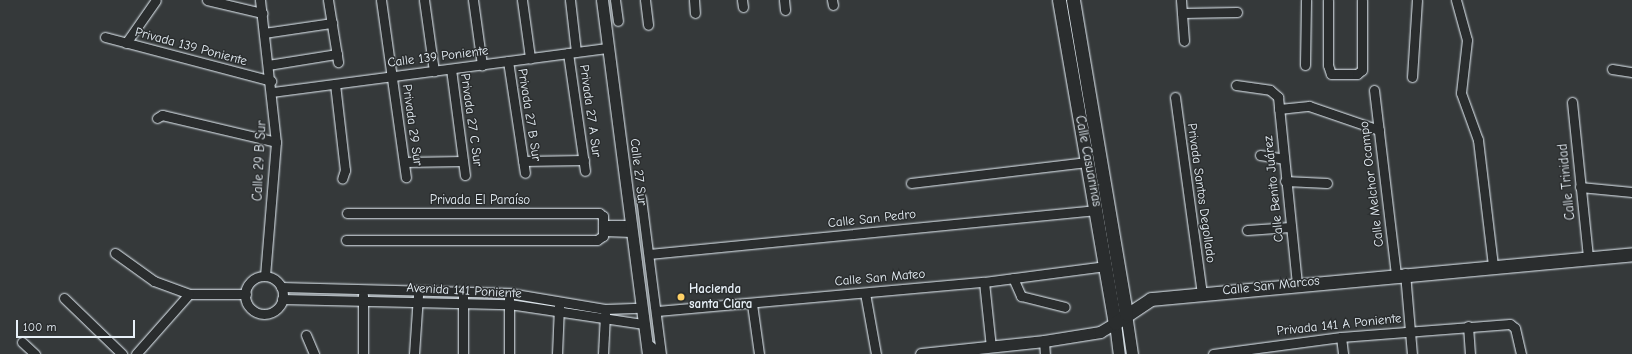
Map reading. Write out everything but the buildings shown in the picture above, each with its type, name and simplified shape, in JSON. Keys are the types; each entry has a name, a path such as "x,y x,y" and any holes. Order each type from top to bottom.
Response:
{"main road":[{"name":"Calle Casuarinas","path":"1059,0 1087,162 1097,210 1115,323"},
{"name":"Calle Casuarinas","path":"1073,0 1126,314"},
{"name":"Calle San Marcos","path":"1115,323 1126,314 1151,299 1297,283 1632,254"}],"street":[{"path":"126,43 156,0"},
{"path":"207,0 262,13"},
{"name":"Calle 29 B Sur","path":"260,0 272,92 276,142 265,276"},
{"path":"268,66 337,58 328,0"},
{"name":"Privada 29 Sur","path":"381,0 406,177"},
{"path":"424,0 434,71"},
{"name":"Privada 27 C Sur","path":"473,0 482,65"},
{"name":"Privada 27 B Sur","path":"522,0 530,58"},
{"name":"Privada 27 A Sur","path":"570,0 572,53 585,171"},
{"name":"Calle 27 Sur","path":"602,0 640,308 649,350 660,354"},
{"path":"615,0 618,21"},
{"path":"645,0 648,25"},
{"path":"694,0 695,14"},
{"path":"784,0 785,10"},
{"path":"1181,0 1184,41"},
{"path":"1305,65 1306,0"},
{"path":"1328,0 1328,65 1331,74 1357,74 1362,70 1362,0"},
{"path":"1412,76 1416,0"},
{"path":"1456,0 1467,40 1461,94 1478,140 1493,265"},
{"path":"1182,12 1237,12"},
{"path":"264,33 332,23"},
{"name":"Privada 139 Poniente","path":"105,38 270,81"},
{"name":"Calle 139 Poniente","path":"272,92 608,48"},
{"name":"Privada 27 B Sur","path":"508,61 525,173"},
{"name":"Privada 27 C Sur","path":"451,69 465,175"},
{"path":"1612,69 1632,72"},
{"path":"335,84 345,170 342,179"},
{"name":"Calle Benito Juárez","path":"1236,85 1275,92 1279,109 1290,227 1297,283"},
{"name":"Calle Melchor Ocampo","path":"1374,90 1410,330 1412,354"},
{"name":"Privada Santos Degollado","path":"1175,97 1202,293"},
{"name":"Calle Trinidad","path":"1572,102 1588,258"},
{"path":"1279,109 1309,106 1347,116 1379,130"},
{"path":"157,118 162,115 276,142"},
{"path":"1260,155 1284,159"},
{"path":"523,161 584,160"},
{"path":"404,162 463,161"},
{"path":"912,183 1087,162"},
{"path":"1286,181 1326,183"},
{"path":"1580,187 1632,192"},
{"path":"641,198 657,312 660,354"},
{"name":"Calle San Pedro","path":"649,254 1097,210"},
{"name":"Privada El Paraíso","path":"347,213 599,213 603,228"},
{"path":"1247,230 1290,227"},
{"path":"346,240 597,240 603,228 631,228"},
{"path":"115,253 154,281 189,294 246,294"},
{"name":"Calle San Mateo","path":"657,312 984,282 1106,266"},
{"path":"265,276 281,287 282,299 277,308 262,313 252,308 246,294 250,283 265,276"},
{"path":"1013,278 1021,296 1065,307"},
{"path":"984,282 991,347"},
{"name":"Avenida 141 Poniente","path":"281,287 509,293 605,309 640,308"},
{"path":"363,289 363,354"},
{"path":"414,354 418,290"},
{"path":"463,291 463,354"},
{"path":"509,293 509,354"},
{"path":"865,293 876,354"},
{"path":"136,354 189,294"},
{"path":"64,298 122,354"},
{"name":"Avenida 141 Poniente","path":"282,299 463,301 509,304 604,320 643,324"},
{"path":"557,354 559,301"},
{"path":"752,304 759,354"},
{"path":"603,354 605,309"},
{"path":"1126,314 1132,354"},
{"path":"1115,323 1119,354"},
{"name":"Calle San Marcos","path":"921,354 942,353 1044,341 1100,332 1115,323"},
{"name":"Privada 141 A Poniente","path":"1213,354 1269,350 1341,337 1410,330 1513,325 1521,354"},
{"path":"1468,326 1470,354"},
{"path":"306,335 314,354"},
{"path":"1341,337 1342,354"},
{"path":"1044,341 1045,354"},
{"path":"22,342 36,354"}],"place":[{"name":"Hacienda santa Clara","path":"681,297"}]}
